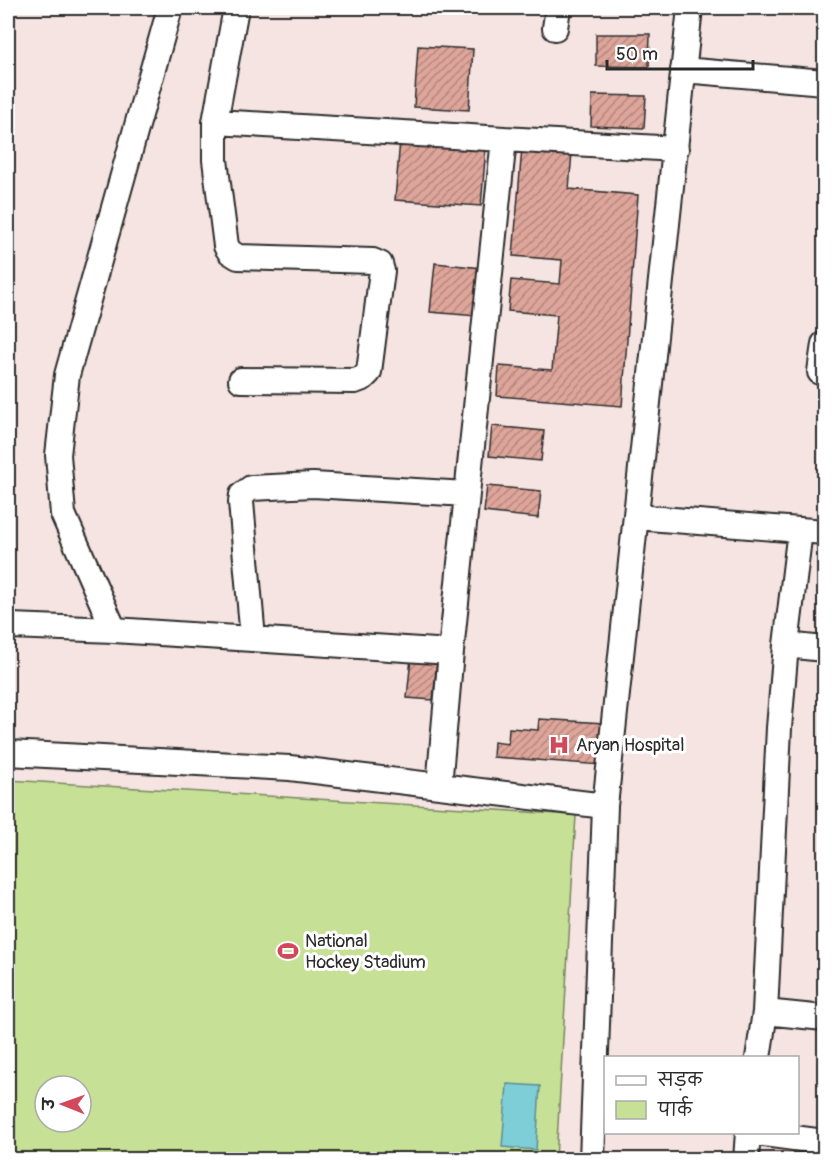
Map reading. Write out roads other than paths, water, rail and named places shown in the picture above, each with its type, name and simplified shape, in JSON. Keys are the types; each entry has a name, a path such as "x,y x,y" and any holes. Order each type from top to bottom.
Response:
{"street":[{"path":"114,630 63,514 58,455 67,375 170,8"},
{"path":"236,8 214,122 214,160 226,246 230,252 238,256 373,261 380,264 382,271 369,372 363,378 355,381 242,380"},
{"path":"592,1160 600,1123 605,806 690,8"},
{"path":"683,70 825,82"},
{"path":"214,122 676,149"},
{"path":"439,786 504,139"},
{"path":"820,372 825,344"},
{"path":"253,639 242,495 251,489 313,485 467,494"},
{"path":"636,517 825,531"},
{"path":"758,1056 765,1012 779,728 800,530"},
{"path":"8,627 114,630 451,652"},
{"path":"786,645 825,649"},
{"path":"8,753 290,768 605,806"},
{"path":"765,1012 825,1018"},
{"path":"746,1160 748,1134"},
{"path":"763,1134 825,1142"}],"water":[{"path":"507,1084 540,1086 536,1150 502,1147"}],"place":[{"name":"Aryan Hospital","path":"559,745"},
{"name":"National Hockey Stadium","path":"288,951"}]}
